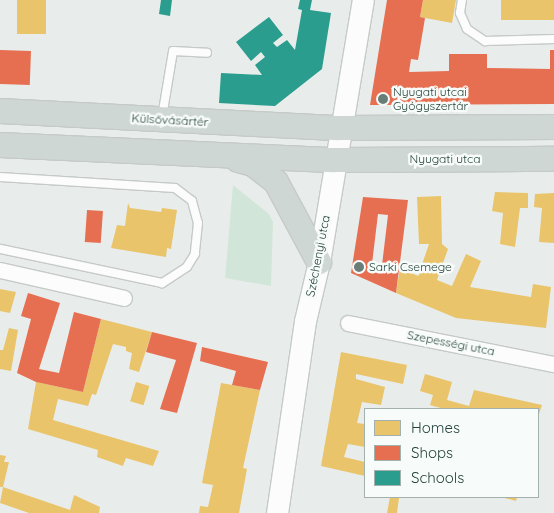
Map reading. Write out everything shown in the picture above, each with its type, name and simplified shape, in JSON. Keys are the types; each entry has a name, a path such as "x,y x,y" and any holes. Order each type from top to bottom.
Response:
{"main road":[{"name":"Külsővásártér","path":"0,111 340,128"},
{"path":"340,128 554,127"},
{"path":"0,145 336,160"},
{"path":"217,154 253,164 276,182 319,262"},
{"name":"Nyugati utca","path":"336,160 554,158"}],"street":[{"name":"Széchenyi utca","path":"277,513 305,321 319,262 363,0"},
{"path":"0,270 124,298"},
{"name":"Szepességi utca","path":"348,323 554,364"}],"lane":[{"path":"462,0 460,13 467,29 486,41 554,39"},
{"path":"162,119 173,51 207,53"},
{"path":"0,176 175,188 192,201 198,223 191,260 174,277 162,283 0,249"}],"green space":[{"path":"233,185 269,214 273,222 271,286 225,278"}],"building: Homes":[{"path":"17,0 46,0 46,34 17,34"},
{"path":"423,0 456,0 452,23 420,17"},
{"path":"501,0 554,0 554,20 501,20"},
{"path":"495,192 528,193 528,208 520,208 515,247 500,244 503,213 492,211"},
{"path":"554,193 554,243 539,242 542,208 534,207 535,194"},
{"path":"441,196 442,244 448,249 437,280 452,286 466,254 481,261 470,287 531,297 533,284 551,287 546,328 456,318 396,293 400,268 418,276 429,244 419,244 417,197"},
{"path":"128,203 130,208 161,212 162,208 177,210 171,249 167,248 166,257 111,248 117,225 125,226"},
{"path":"0,289 16,292 10,313 0,311"},
{"path":"101,319 152,332 139,372 129,369 132,353 126,351 126,347 113,344 96,395 92,394 88,406 58,399 53,420 159,451 153,466 126,458 123,466 97,457 98,450 28,429 36,382 83,392"},
{"path":"9,328 18,330 11,371 0,369 0,350 3,350"},
{"path":"341,352 407,365 403,384 356,374 356,379 385,387 381,405 362,402 357,423 364,424 364,447 348,444 344,457 364,462 364,476 321,466"},
{"path":"425,374 452,382 447,400 469,406 474,390 542,405 539,414 539,408 440,408 430,405 433,395 420,391"},
{"path":"136,382 149,386 144,405 130,401"},
{"path":"221,383 260,390 243,468 247,469 239,513 199,513 200,506 208,507 213,485 202,483"},
{"path":"0,455 6,456 4,462 9,462 3,487 0,487"},
{"path":"3,487 70,510 74,495 100,507 99,513 29,513 0,503"},
{"path":"390,498 399,498 397,513 387,513"},
{"path":"505,498 517,498 516,501"}],"building: Shops":[{"path":"387,0 423,0 420,17 425,18 418,60 411,59 409,72 449,71 449,54 487,54 487,68 550,69 550,50 554,50 554,104 370,105"},
{"path":"0,50 31,51 30,85 0,84"},
{"path":"363,197 408,200 396,293 351,273","holes":["378,214 388,215 382,265 372,264"]},
{"path":"87,210 103,211 101,243 85,242"},
{"path":"28,293 60,303 39,369 59,373 74,312 101,319 83,392 36,382 17,373 31,319 21,316"},
{"path":"152,332 197,343 177,413 160,409 176,360 146,352"},
{"path":"202,347 268,362 260,390 232,385 236,371 200,361"}],"building: Schools":[{"path":"161,0 172,0 170,16 159,14"},
{"path":"300,0 312,0 310,10 331,13 322,69 275,106 219,103 221,73 262,75 255,65 265,57 261,52 251,61 236,42 269,17 283,35 273,43 277,47 287,40 295,50 302,10 298,9"}],"place":[{"name":"Nyugati utcai Gyógyszertár","path":"383,99"},
{"name":"Sarki Csemege","path":"359,267"}]}
